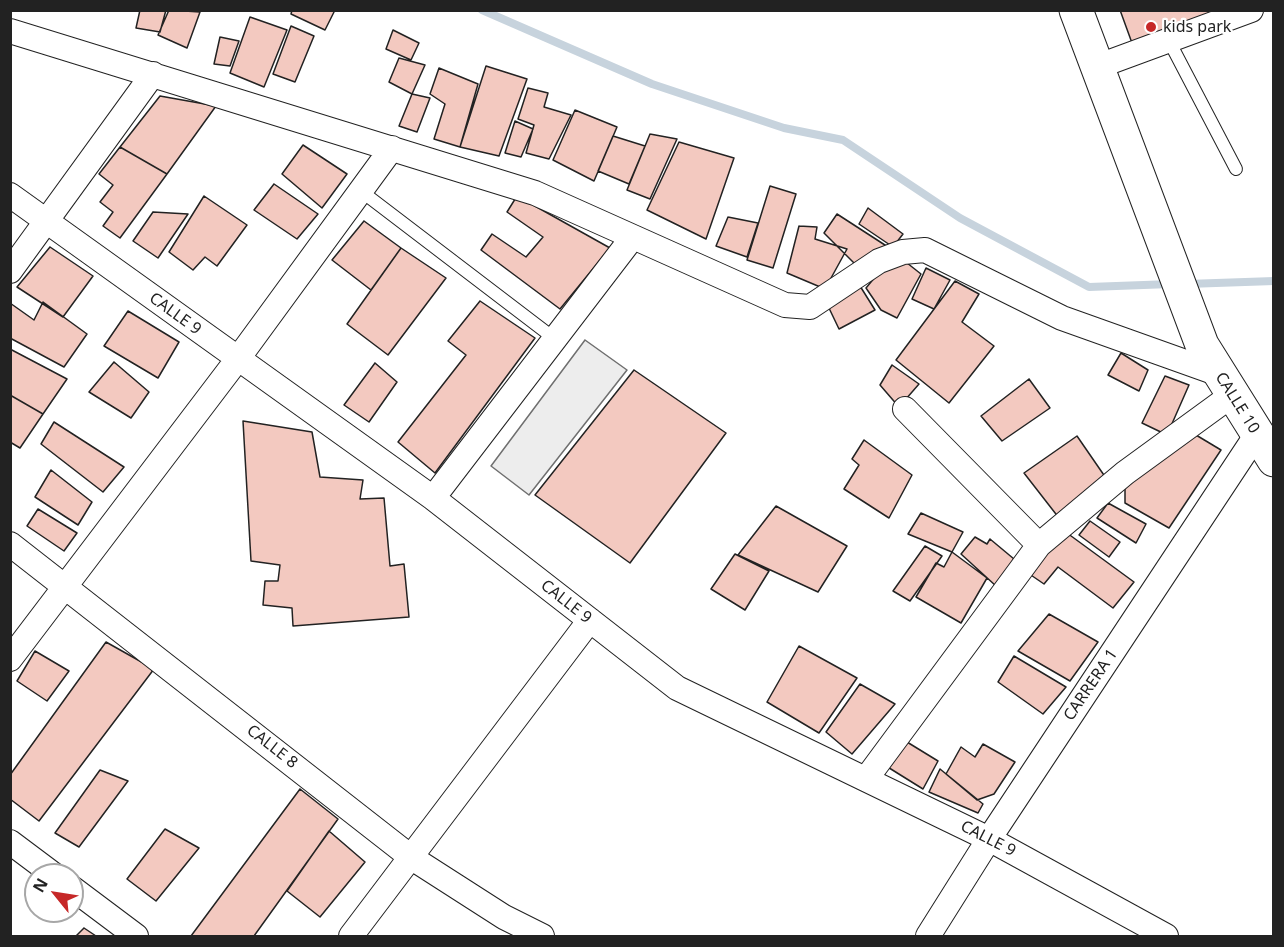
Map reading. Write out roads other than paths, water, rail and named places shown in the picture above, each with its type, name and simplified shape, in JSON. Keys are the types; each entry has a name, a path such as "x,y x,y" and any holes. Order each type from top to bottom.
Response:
{"main road":[{"name":"CALLE 10","path":"1076,10 1099,66 1202,345 1265,447"}],"street":[{"path":"1099,66 1251,10"},
{"path":"10,30 535,193 632,238 795,307 810,307 879,261 903,252 924,250 1062,318 1226,384 1039,545 866,779"},
{"path":"10,271 49,221 153,74"},
{"path":"10,659 237,360 392,148"},
{"name":"CALLE 9","path":"10,195 49,221 237,360 433,498 677,688 989,839 1166,936"},
{"path":"433,498 632,238"},
{"path":"905,410 1039,545"},
{"name":"CARRERA 1","path":"928,936 989,839 1265,447"},
{"name":"CALLE 8","path":"10,544 66,585 412,858 504,917 542,936"},
{"path":"351,936 590,620"},
{"path":"10,842 38,863"},
{"path":"84,897 136,936"}],"lane":[{"path":"1168,39 1236,169"},
{"path":"361,191 555,339"}],"waterway":[{"path":"482,10 652,84 784,128 843,140 960,218 1089,287 1171,284"},
{"path":"1187,284 1274,281"}],"place":[{"name":"kids park","path":"1151,27"}]}
